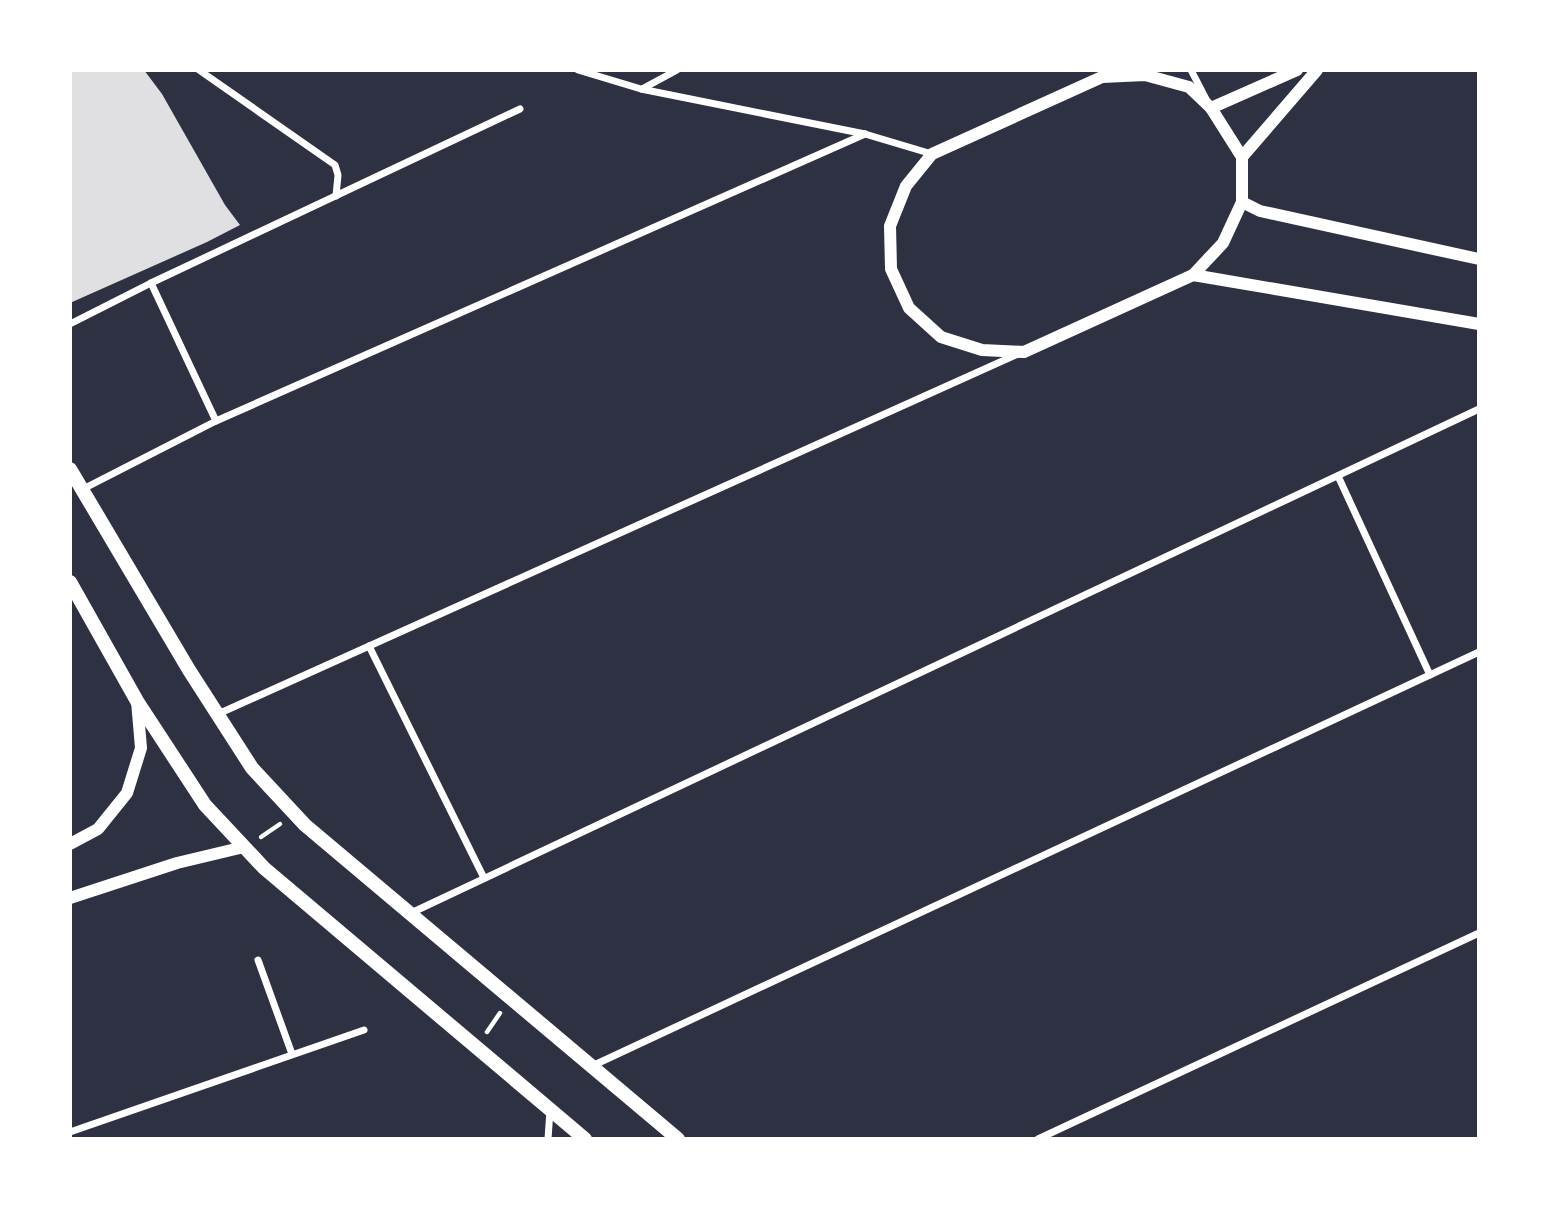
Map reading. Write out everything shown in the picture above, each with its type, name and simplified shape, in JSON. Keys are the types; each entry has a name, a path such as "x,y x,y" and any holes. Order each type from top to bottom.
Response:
{"main road":[{"path":"70,469 252,768 295,814 678,1139"},
{"path":"70,582 137,701 205,805 244,848 264,868 585,1139"}],"street":[{"path":"199,70 335,165 338,174 336,196"},
{"path":"578,70 641,89 865,135 932,154"},
{"path":"641,89 677,70"},
{"path":"218,714 1193,275 1223,243 1242,202 1242,157 1191,70"},
{"path":"1211,108 1297,70"},
{"path":"1242,157 1317,70"},
{"path":"1024,352 982,350 941,337 909,308 891,269 890,226 906,186 932,154 1102,77 1145,75 1189,87 1211,108"},
{"path":"70,324 520,109"},
{"path":"82,489 216,421 865,135"},
{"path":"1242,202 1260,211 1479,259"},
{"path":"1193,275 1479,324"},
{"path":"151,283 216,421"},
{"path":"410,913 1479,409"},
{"path":"1338,475 1430,675"},
{"path":"369,646 484,878"},
{"path":"591,1066 1479,652"},
{"path":"70,844 97,829 127,793 141,748 137,701"},
{"path":"70,898 177,863 244,848"},
{"path":"1038,1139 1479,933"},
{"path":"258,960 292,1054"},
{"path":"70,1132 364,1030"},
{"path":"548,1139 550,1110"}],"path":[{"path":"244,848 295,814"},
{"path":"476,1047 511,999"}],"building":[{"path":"70,70 144,70 162,94 225,205 240,225 70,303"}]}
